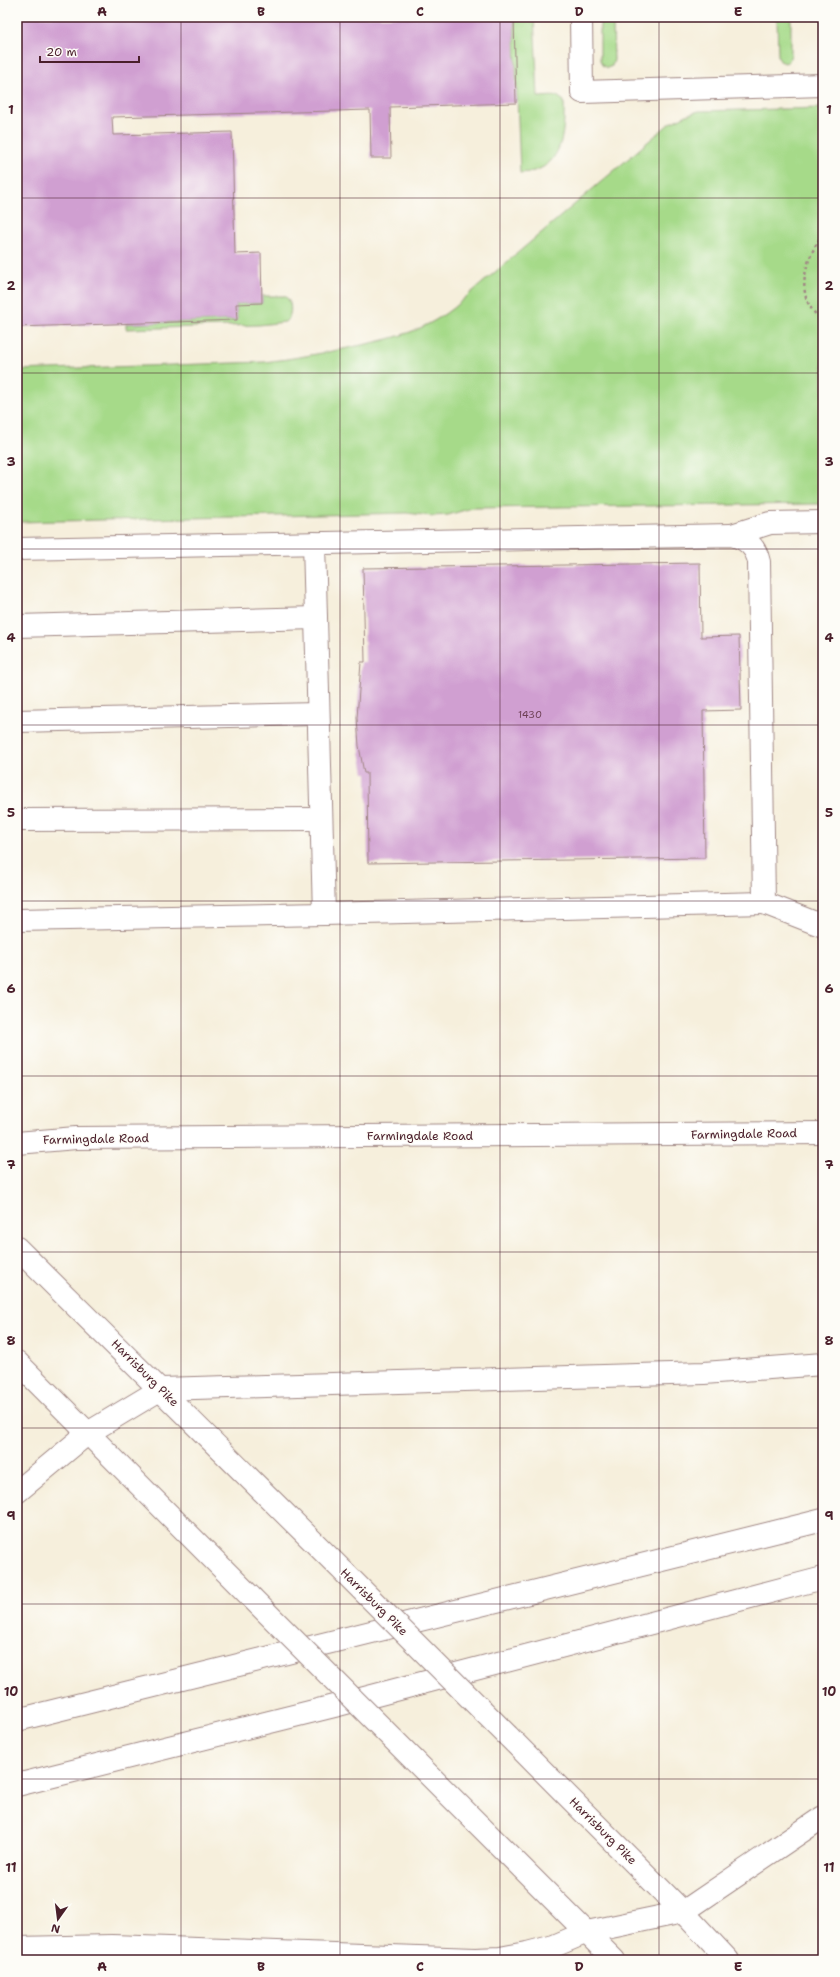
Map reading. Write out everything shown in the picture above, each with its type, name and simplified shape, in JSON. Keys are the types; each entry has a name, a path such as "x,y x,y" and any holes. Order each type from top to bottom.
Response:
{"main road":[{"path":"581,17 582,92 823,85"},
{"path":"17,549 732,535 770,523 823,522"},
{"path":"732,535 742,538 751,544 757,553 759,562 764,903"},
{"path":"314,543 324,914"},
{"path":"17,626 316,618"},
{"path":"17,721 318,714"},
{"path":"17,820 321,819"},
{"path":"17,920 764,903 823,926"},
{"name":"Farmingdale Road","path":"17,1143 76,1138 823,1133"},
{"name":"Harrisburg Pike","path":"17,1248 161,1389 508,1736 683,1912 728,1960"},
{"path":"17,1362 614,1960"},
{"path":"17,1492 88,1433 161,1389 704,1373 823,1364"},
{"path":"17,1720 823,1520"},
{"path":"17,1785 338,1705 823,1578"},
{"path":"17,1948 112,1946 435,1959 500,1958 527,1954 547,1948 587,1932 683,1912 823,1817"}],"path":[{"path":"823,234 808,261 803,283 810,307 823,320"}],"green space":[{"path":"514,17 534,17 538,97 557,96 564,101 562,138 553,159 545,166 534,171 520,173"},
{"path":"777,17 791,17 791,55 789,61 785,63 780,61 778,56"},
{"path":"607,18 613,24 614,60 612,66 607,68 602,65 600,60 600,24 602,19"},
{"path":"823,108 823,504 472,508 448,515 431,516 407,513 17,522 17,370 265,362 343,349 373,343 401,335 427,325 453,308 670,123 699,111"},
{"path":"262,296 285,296 288,299 291,308 289,317 285,322 259,325 126,329 126,324 237,320 236,304 262,303"}],"building":[{"path":"17,17 514,17 516,103 390,107 391,158 371,158 370,110 112,117 113,135 232,132 235,254 261,253 262,303 236,304 237,320 17,327"},
{"path":"700,563 701,637 739,636 741,710 703,711 705,858 368,863 367,773 364,773 359,746 357,718 361,662 365,662 363,568"}]}
